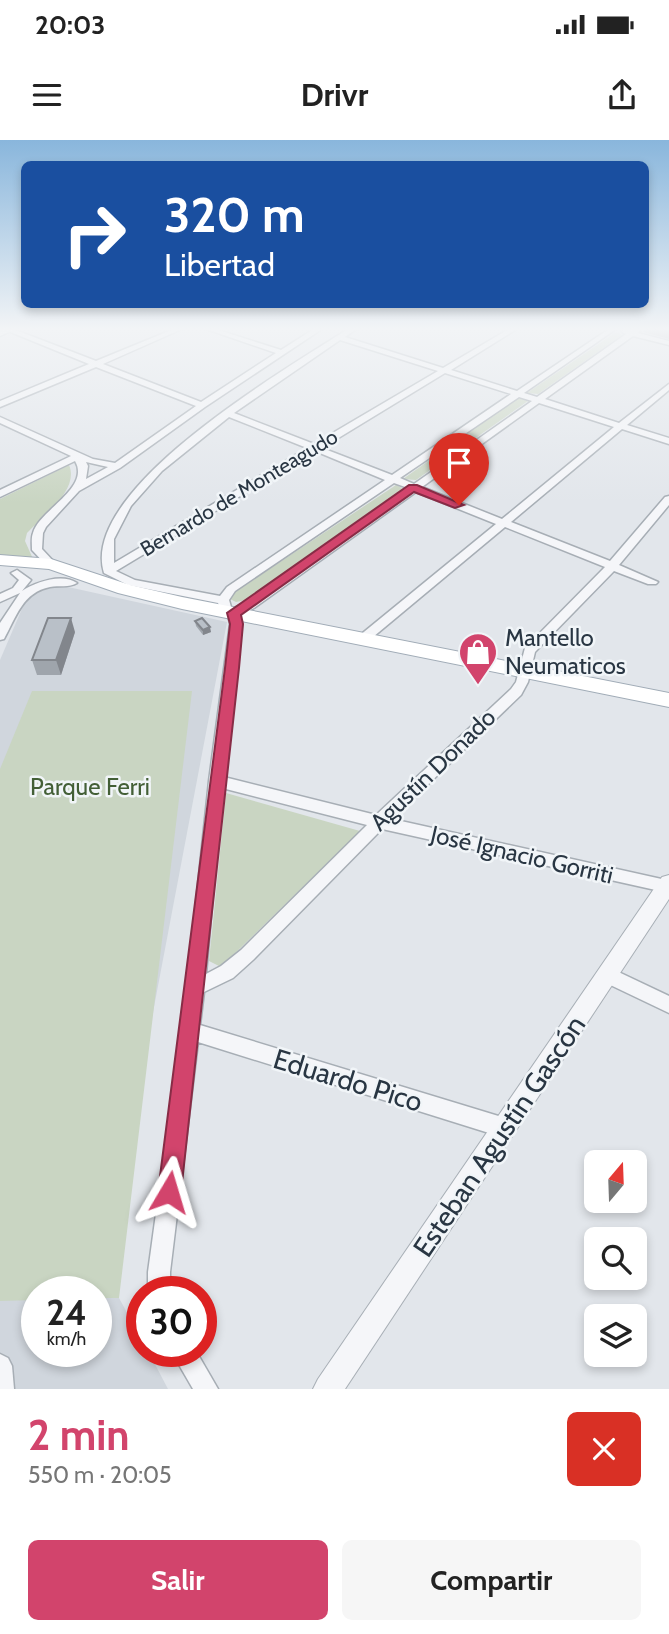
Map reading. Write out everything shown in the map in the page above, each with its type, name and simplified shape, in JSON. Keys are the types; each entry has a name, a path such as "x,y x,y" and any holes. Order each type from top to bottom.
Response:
{"main road":[{"path":"0,560 51,564 124,589 182,603"},
{"path":"9,571 182,603 228,607 363,639 669,700"}],"street":[{"path":"0,404 39,387"},
{"path":"157,387 202,405"},
{"path":"76,489 117,466 229,387"},
{"path":"268,387 169,459 129,499 105,547 103,556 108,571 132,583 228,607 250,605 554,387"},
{"name":"Bernardo de Monteagudo","path":"108,571 415,387"},
{"path":"500,387 669,441"},
{"path":"159,1276 196,987 216,781 233,657 236,624 228,607 231,589 526,387"},
{"path":"363,639 667,387"},
{"path":"229,414 652,582"},
{"path":"0,420 77,456 104,466 117,466"},
{"path":"51,564 37,550 38,533 76,489 84,471 77,456"},
{"path":"0,494 77,456"},
{"name":"Agustín Donado","path":"196,987 227,972 247,955 379,822 516,692 528,651 612,566 669,499"},
{"path":"0,599 22,586 25,580 9,571"},
{"path":"0,636 3,621 30,589 47,583 72,583"},
{"name":"José Ignacio Gorriti","path":"216,781 379,822 668,885"},
{"name":"Esteban Agustín Gascón","path":"328,1389 668,885"},
{"path":"608,975 669,1005"},
{"name":"Eduardo Pico","path":"190,1031 505,1128"},
{"path":"0,1366 2,1389"},
{"path":"193,1367 206,1389"}],"shaded area":[{"name":"Parque Ferri","path":"59,585 227,622 147,1044 44,1276 21,1276 21,1367 112,1367 112,1298 119,1298 126,1311 126,1367 156,1367 168,1389 0,1389 0,660 27,597 42,588"}],"green space":[{"path":"535,387 548,387 538,394 527,393"},
{"path":"517,398 528,401 416,480 403,479"},
{"path":"69,465 71,474 64,493 27,533 25,541 33,559 0,556 0,499"},
{"path":"396,485 402,488 401,490 246,600 236,602 230,599 235,592"},
{"name":"Parque Ferri","path":"32,691 192,691 119,1298 112,1298 112,1276 21,1276 21,1300 0,1301 0,769"},
{"path":"226,793 360,831 221,967 209,961"}],"building":[{"path":"457,440 464,442 456,448 449,445"},
{"path":"48,618 71,618 56,660 32,660"},
{"path":"202,618 210,627 203,630 195,621"}],"place":[{"name":"Mantello Neumaticos","path":"478,686"}],"route":[{"path":"169,1192 196,987 216,781 232,668 236,624 234,613 250,605 413,487 459,505"}]}
